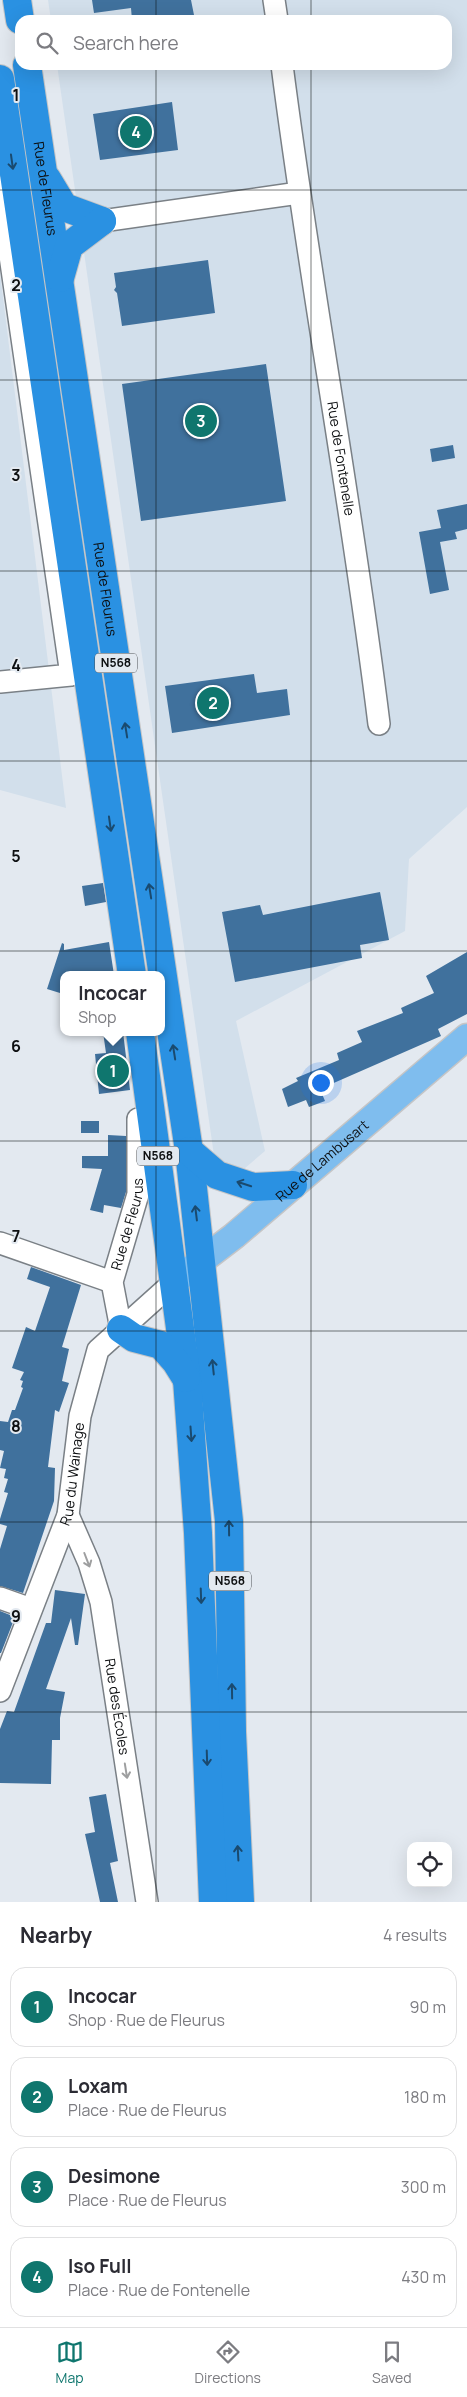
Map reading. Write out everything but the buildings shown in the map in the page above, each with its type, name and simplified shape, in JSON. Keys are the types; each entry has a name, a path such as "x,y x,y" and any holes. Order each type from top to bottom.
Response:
{"highway":[{"path":"17,0 19,15"},
{"name":"Rue de Fleurus","path":"28,70 162,971"},
{"name":"Rue de Fleurus","path":"0,79 131,971"},
{"path":"43,171 56,197 64,207 102,221"},
{"path":"59,285 69,246 102,221"},
{"path":"72,675 79,725 90,765 105,785"},
{"name":"Rue de Fleurus","path":"165,991 189,1151 202,1261"},
{"name":"Rue de Fleurus","path":"141,1036 175,1281"},
{"path":"189,1151 216,1175 252,1187 292,1185"},
{"name":"N568","path":"202,1261 229,1521 232,1732 240,1902"},
{"name":"N568","path":"175,1281 187,1380 198,1533 213,1902"},
{"path":"121,1329 134,1338 160,1345 176,1362 187,1380"}],"main road":[{"name":"Rue de Lambusart","path":"175,1281 202,1261 467,1037"}],"street":[{"path":"274,0 276,15"},
{"name":"Rue de Fontenelle","path":"283,70 299,193 365,608 379,724"},
{"path":"0,187 72,675 0,682"},
{"path":"102,221 299,193"},
{"name":"Rue de Fleurus","path":"121,1329 112,1282 138,1194 138,1119"},
{"path":"0,1243 112,1282"},
{"name":"Rue du Wainage","path":"0,1691 68,1515 80,1416 98,1350 175,1281"},
{"name":"Rue des Écoles","path":"68,1515 89,1563 100,1602 147,1902"},
{"path":"0,1598 31,1609"}],"shaded area":[{"path":"48,0 467,0 467,807 409,859 405,931 236,1021 265,1151 219,1190 58,70 452,70 452,15 50,15"},
{"path":"0,273 66,808 0,790"}],"place":[{"name":"Iso Full","path":"136,132"},
{"name":"Desimone","path":"201,421"},
{"name":"Loxam","path":"213,703"},
{"name":"Incocar","path":"113,1071"}]}
